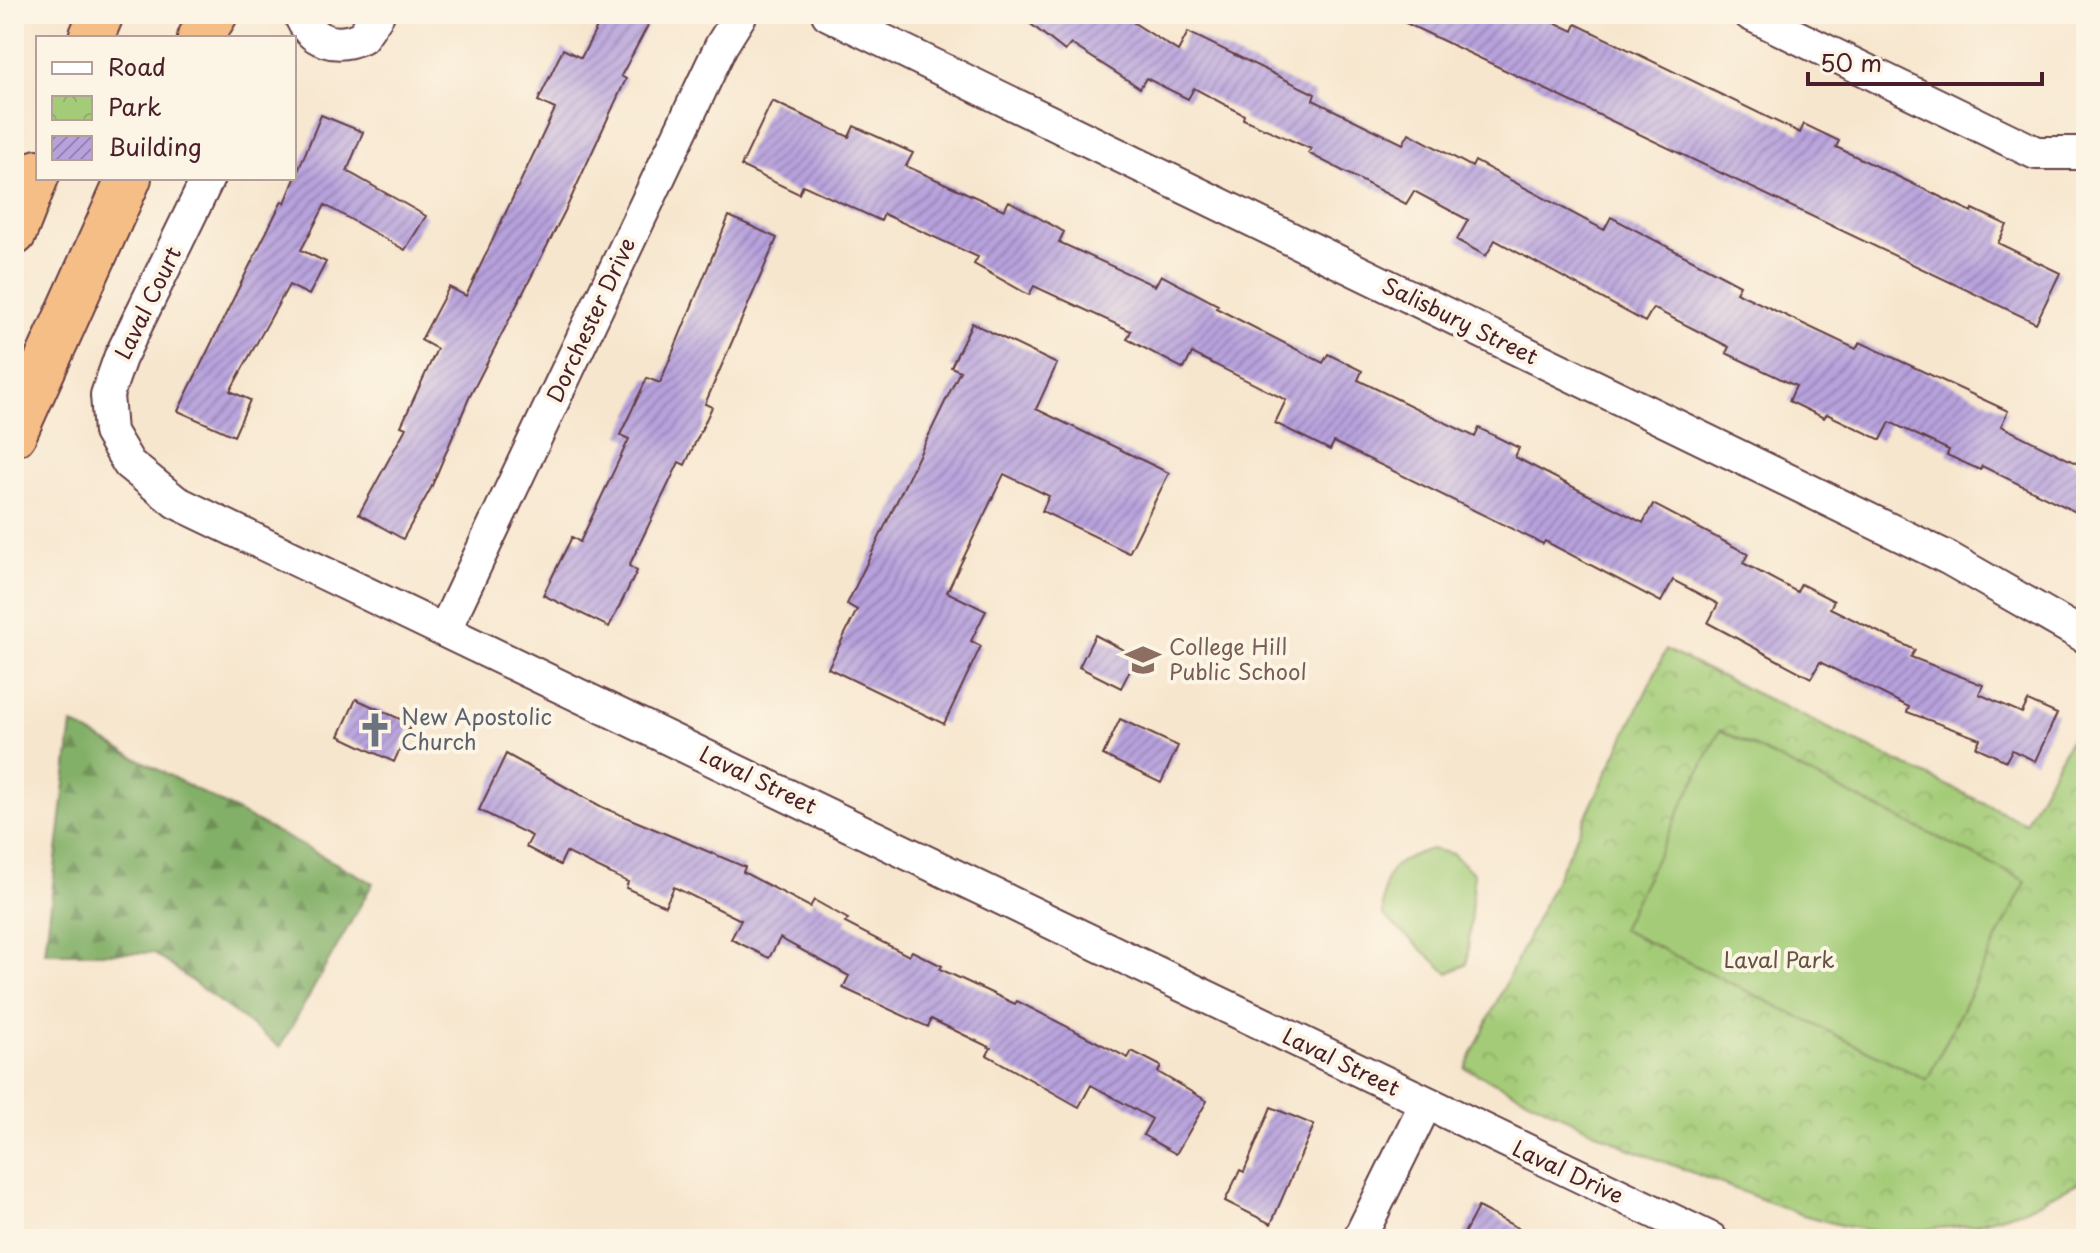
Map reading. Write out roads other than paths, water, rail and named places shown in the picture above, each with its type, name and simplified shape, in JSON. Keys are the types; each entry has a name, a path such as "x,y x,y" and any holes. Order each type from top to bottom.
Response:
{"highway":[{"path":"92,36 101,14"},
{"path":"201,36 215,14"},
{"path":"14,233 36,177"},
{"path":"14,434 128,180"}],"street":[{"path":"299,26 322,40 350,43 371,29 378,14"},
{"name":"Dorchester Drive","path":"445,629 721,46 741,14"},
{"name":"Salisbury Street","path":"828,14 1948,558 2086,637"},
{"path":"1750,14 2036,153 2086,153"},
{"name":"Laval Court","path":"110,432 107,395 120,358 207,180"},
{"name":"Laval Street","path":"110,432 129,464 176,502 1426,1103"},
{"path":"1359,1239 1426,1103"},
{"name":"Laval Drive","path":"1426,1103 1711,1239"}],"place":[{"name":"College Hill Public School","path":"1143,660"},
{"name":"New Apostolic Church","path":"375,730"}],"park label":[{"name":"Laval Park","path":"1779,960"}]}
